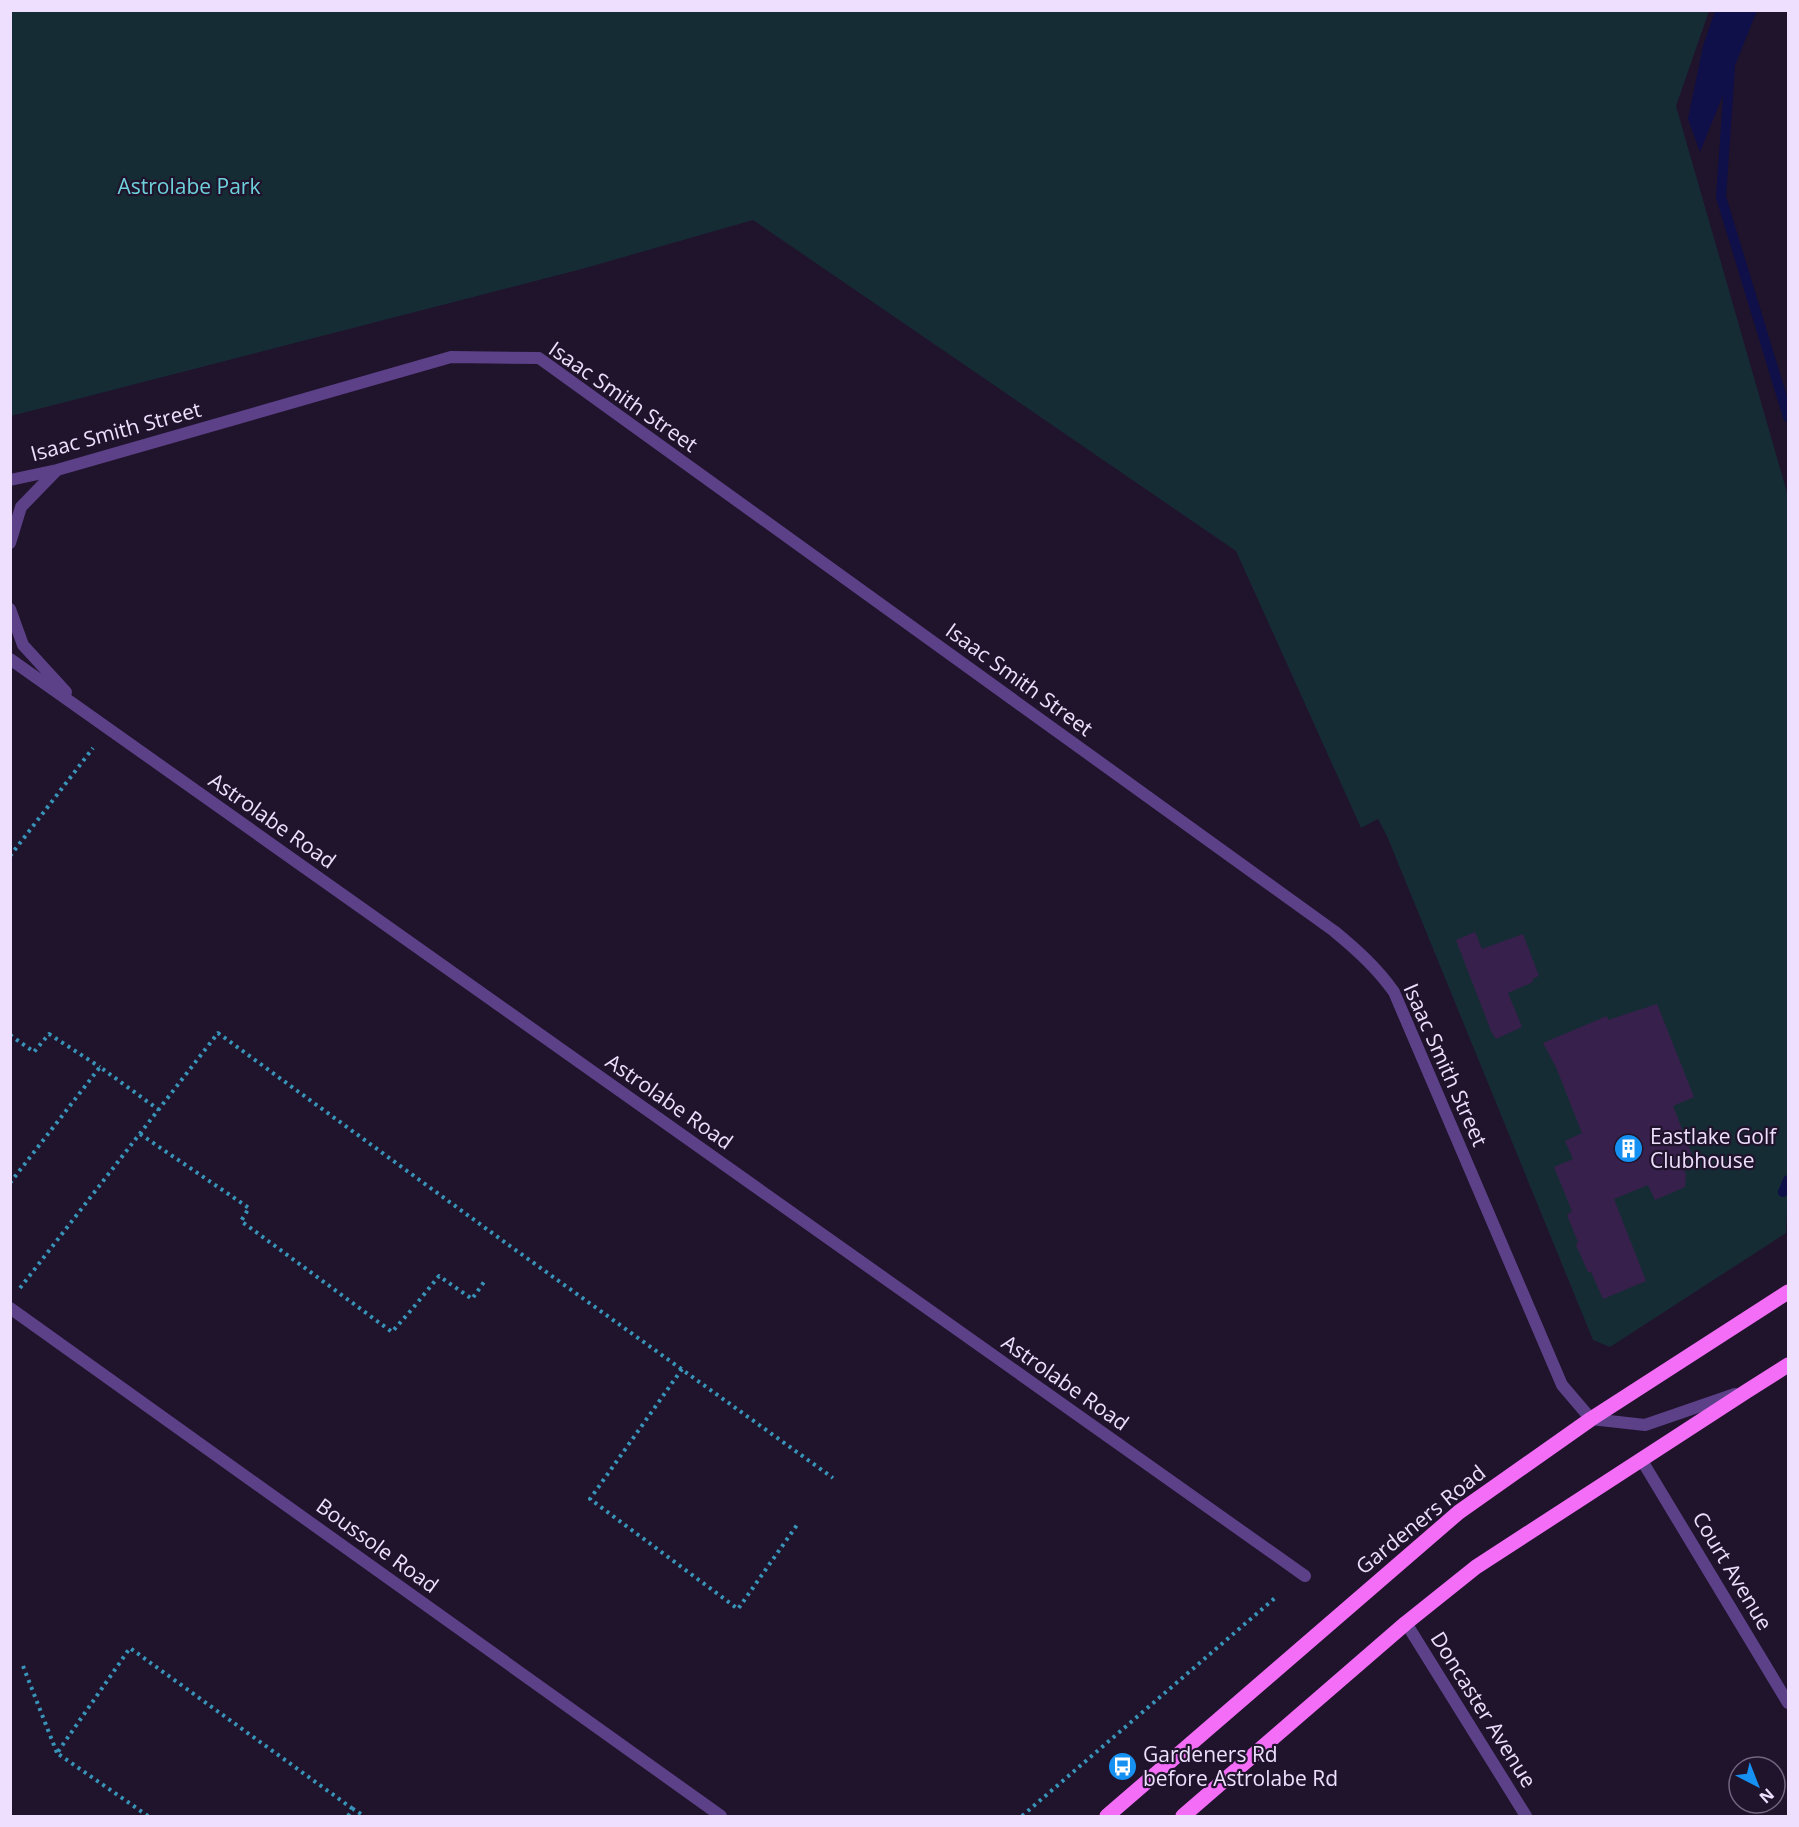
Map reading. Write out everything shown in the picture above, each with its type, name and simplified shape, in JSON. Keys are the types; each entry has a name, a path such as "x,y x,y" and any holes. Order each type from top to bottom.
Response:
{"main road":[{"name":"Gardeners Road","path":"1107,1816 1458,1512 1592,1419 1788,1292"},
{"path":"1183,1816 1406,1623 1476,1567 1788,1365"}],"street":[{"name":"Isaac Smith Street","path":"10,480 57,470 451,357 539,358 1334,931 1362,953 1382,973 1394,992 1562,1385 1592,1419"},
{"path":"10,543 21,507 57,470"},
{"path":"10,609 23,645 83,710"},
{"name":"Astrolabe Road","path":"10,659 1305,1576"},
{"name":"Boussole Road","path":"10,1308 721,1816"},
{"path":"1592,1419 1644,1425 1747,1390"},
{"name":"Court Avenue","path":"1641,1460 1788,1703"},
{"name":"Doncaster Avenue","path":"1406,1623 1526,1816"}],"path":[{"path":"10,856 108,728"},
{"path":"18,1291 218,1033 833,1478"},
{"path":"10,1035 34,1052 49,1034 100,1067 159,1110"},
{"path":"10,1183 100,1067"},
{"path":"140,1134 249,1208 241,1221 392,1332 439,1276 471,1299 484,1282"},
{"path":"682,1369 590,1499 738,1609 797,1525"},
{"path":"1022,1816 1275,1598"},
{"path":"57,1753 130,1648 364,1816"},
{"path":"23,1666 57,1753 148,1816"},
{"path":"348,1816 353,1809"}],"green space":[{"name":"Astrolabe Park","path":"11,11 1709,11 1676,106 1788,496 1788,1187 1786,1233 1610,1347 1593,1340 1387,836 1378,819 1361,828 1236,551 753,220 582,269 11,416"}],"shaded area":[{"path":"1715,11 1757,11 1700,152 1688,119 1703,46"}],"building":[{"path":"1475,932 1482,949 1523,934 1539,976 1532,979 1533,982 1508,993 1522,1027 1496,1039 1456,940"},
{"name":"Eastlake Golf Clubhouse","path":"1657,1004 1694,1097 1673,1106 1693,1157 1680,1163 1686,1174 1685,1187 1655,1200 1648,1185 1614,1199 1646,1281 1603,1299 1576,1245 1578,1242 1567,1215 1572,1211 1554,1167 1573,1159 1565,1141 1582,1133 1556,1067 1543,1043 1607,1016 1608,1020"}],"waterway":[{"path":"1730,68 1721,197 1788,417"},
{"path":"1783,1192 1788,1180"}],"place":[{"name":"Eastlake Golf Clubhouse","path":"1629,1149"},
{"name":"Gardeners Rd before Astrolabe Rd","path":"1122,1767"}]}
